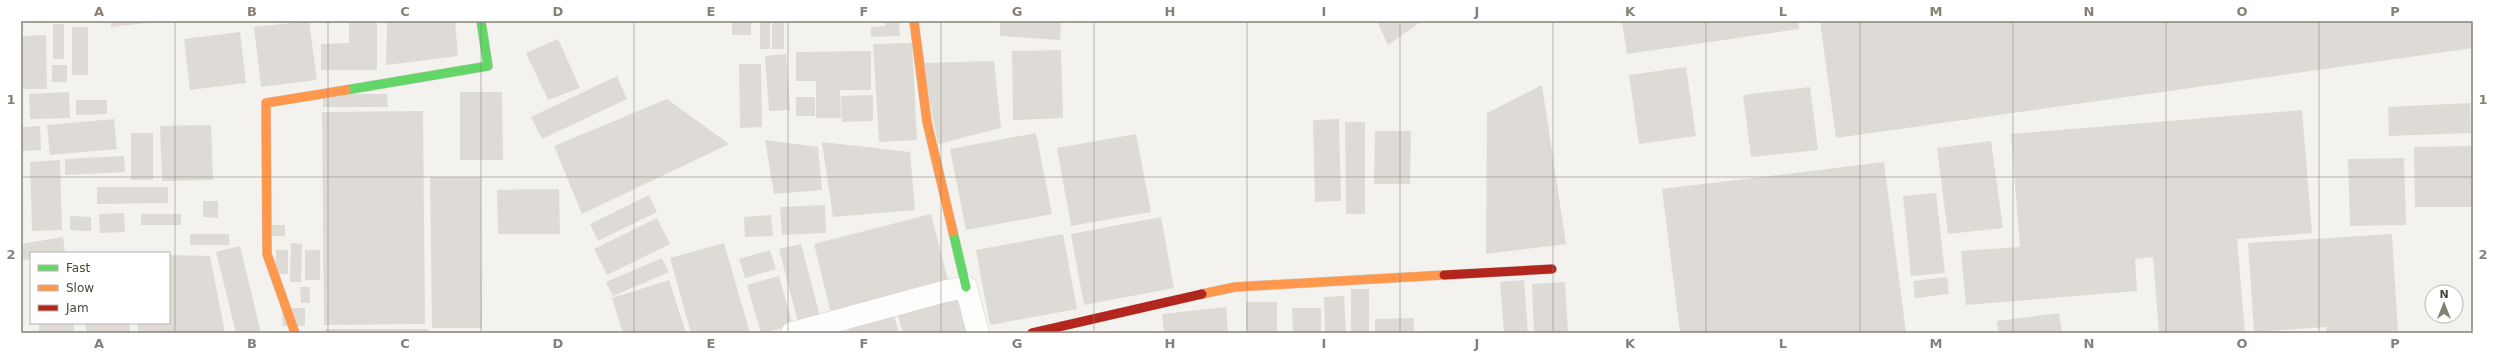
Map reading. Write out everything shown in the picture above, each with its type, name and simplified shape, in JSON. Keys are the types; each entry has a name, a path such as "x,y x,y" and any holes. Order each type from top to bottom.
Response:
{"street":[{"path":"295,333 267,254 266,103 488,66 481,21"},
{"path":"914,21 916,46 928,118 966,287 978,333"},
{"path":"1032,333 1060,330 1234,287 1552,269"},
{"path":"792,333 946,291 966,287"}],"building":[{"path":"111,21 155,21 155,22 111,27"},
{"path":"309,21 317,80 261,87 254,27"},
{"path":"349,21 377,21 377,70 321,70 321,44 349,43"},
{"path":"387,21 455,21 458,56 386,65"},
{"path":"732,21 751,21 751,35 732,35"},
{"path":"760,21 770,21 770,49 760,49"},
{"path":"772,21 784,21 784,49 772,49"},
{"path":"885,21 899,21 900,36 871,37 871,27 885,26"},
{"path":"1000,21 1061,21 1060,40 1000,36"},
{"path":"1377,21 1422,21 1388,45"},
{"path":"1622,21 1798,21 1799,29 1627,54"},
{"path":"1820,21 2473,21 2473,48 1836,138"},
{"path":"53,24 64,24 64,59 53,59"},
{"path":"72,27 88,27 88,75 72,75"},
{"path":"240,32 246,83 190,90 184,39"},
{"path":"46,35 47,89 21,89 21,36"},
{"path":"558,39 580,88 548,100 526,53"},
{"path":"912,43 917,140 879,142 873,44"},
{"path":"1061,50 1063,118 1013,120 1012,51"},
{"path":"871,51 871,90 840,90 841,118 816,118 816,81 796,81 796,52"},
{"path":"786,54 790,110 769,111 765,56"},
{"path":"994,61 1001,128 938,144 922,63"},
{"path":"739,64 761,64 762,127 740,128"},
{"path":"52,65 67,65 67,82 52,82"},
{"path":"1686,67 1696,136 1639,144 1629,75"},
{"path":"617,76 627,99 542,139 531,117"},
{"path":"1542,85 1566,244 1486,254 1487,113"},
{"path":"1810,87 1818,150 1751,157 1743,95"},
{"path":"69,92 70,118 30,119 29,94"},
{"path":"460,92 502,92 503,160 460,160"},
{"path":"323,94 387,94 388,107 323,107"},
{"path":"873,95 873,121 842,122 841,96"},
{"path":"796,97 815,97 815,116 796,116"},
{"path":"667,99 729,144 582,214 554,146"},
{"path":"76,100 107,100 107,114 76,115"},
{"path":"2470,103 2471,133 2389,136 2388,107"},
{"path":"2302,110 2312,233 2237,239 2245,333 2159,333 2153,257 2135,259 2137,291 1966,305 1961,251 2020,247 2011,134"},
{"path":"423,111 425,324 324,325 322,112"},
{"path":"114,119 117,149 50,155 47,125"},
{"path":"1339,119 1341,201 1315,202 1313,120"},
{"path":"1345,122 1365,122 1365,214 1346,214"},
{"path":"211,125 213,180 162,181 160,126"},
{"path":"40,126 41,150 21,151 21,127"},
{"path":"1375,131 1411,131 1410,184 1374,184"},
{"path":"131,133 153,133 153,180 131,180"},
{"path":"1036,133 1052,214 966,230 950,149"},
{"path":"1136,134 1151,212 1071,226 1057,148"},
{"path":"765,140 818,147 822,190 774,194"},
{"path":"1991,141 2003,228 1948,234 1937,148"},
{"path":"822,142 910,152 915,210 833,217"},
{"path":"2473,146 2473,207 2415,207 2414,147"},
{"path":"124,156 125,172 65,175 65,159"},
{"path":"2404,158 2406,225 2350,226 2348,159"},
{"path":"60,160 62,230 32,231 30,162"},
{"path":"1884,162 1906,333 1680,333 1662,189"},
{"path":"430,177 481,177 482,328 432,328"},
{"path":"97,187 168,187 168,203 97,204"},
{"path":"559,189 560,234 498,234 497,190"},
{"path":"1936,193 1945,273 1911,276 1903,196"},
{"path":"649,195 657,212 598,241 590,224"},
{"path":"203,201 218,201 218,218 203,217"},
{"path":"825,205 826,233 782,235 780,207"},
{"path":"124,213 125,232 100,233 99,214"},
{"path":"141,214 181,214 181,225 141,225"},
{"path":"931,214 949,284 831,313 814,244"},
{"path":"771,215 773,236 745,237 744,217"},
{"path":"70,216 91,217 91,231 70,230"},
{"path":"1161,217 1174,288 1084,305 1071,234"},
{"path":"657,218 670,244 607,275 594,249"},
{"path":"266,225 285,225 285,236 266,236"},
{"path":"190,234 229,234 229,245 190,245"},
{"path":"1063,234 1077,309 990,325 976,250"},
{"path":"2392,234 2398,333 2327,333 2326,327 2254,332 2248,243"},
{"path":"63,237 65,252 30,252 30,259 21,261 21,244"},
{"path":"291,243 302,244 301,282 290,282"},
{"path":"724,243 750,333 691,333 670,258"},
{"path":"801,244 821,320 799,326 779,249"},
{"path":"240,246 261,333 236,333 216,252"},
{"path":"276,250 288,250 288,274 275,274"},
{"path":"305,250 320,250 320,280 305,280"},
{"path":"770,250 776,269 745,278 739,259"},
{"path":"170,255 210,256 225,333 138,333 137,324 170,324"},
{"path":"662,258 669,272 613,296 606,282"},
{"path":"779,276 793,326 761,333 747,285"},
{"path":"1947,277 1949,294 1915,298 1913,281"},
{"path":"669,280 686,333 623,333 612,298"},
{"path":"1524,280 1528,333 1504,333 1500,282"},
{"path":"1565,282 1568,333 1534,333 1532,284"},
{"path":"300,287 310,287 310,303 301,303"},
{"path":"1351,289 1369,289 1369,333 1351,333"},
{"path":"1344,296 1346,333 1325,333 1324,297"},
{"path":"957,298 966,333 903,333 897,312"},
{"path":"1246,302 1277,302 1277,333 1246,333"},
{"path":"1226,307 1228,333 1164,333 1162,314"},
{"path":"282,308 305,308 305,326 283,326"},
{"path":"1292,308 1321,308 1321,333 1293,333"},
{"path":"2059,313 2062,333 1998,333 1997,321"},
{"path":"894,316 899,333 848,333 847,328"},
{"path":"1414,318 1414,333 1375,333 1375,319"},
{"path":"39,324 74,324 74,333 39,333"},
{"path":"85,324 129,324 130,333 87,333"},
{"path":"325,329 428,329 428,333 325,333"}],"traffic: fast":[{"path":"346,90 488,66 481,21"},
{"path":"953,232 966,287"}],"traffic: slow":[{"path":"914,21 927,122 953,232"},
{"path":"295,333 267,254 266,103 346,90"},
{"path":"1202,294 1235,287 1444,275"}],"traffic: jam":[{"path":"1444,275 1552,269"},
{"path":"1032,333 1202,294"}]}
